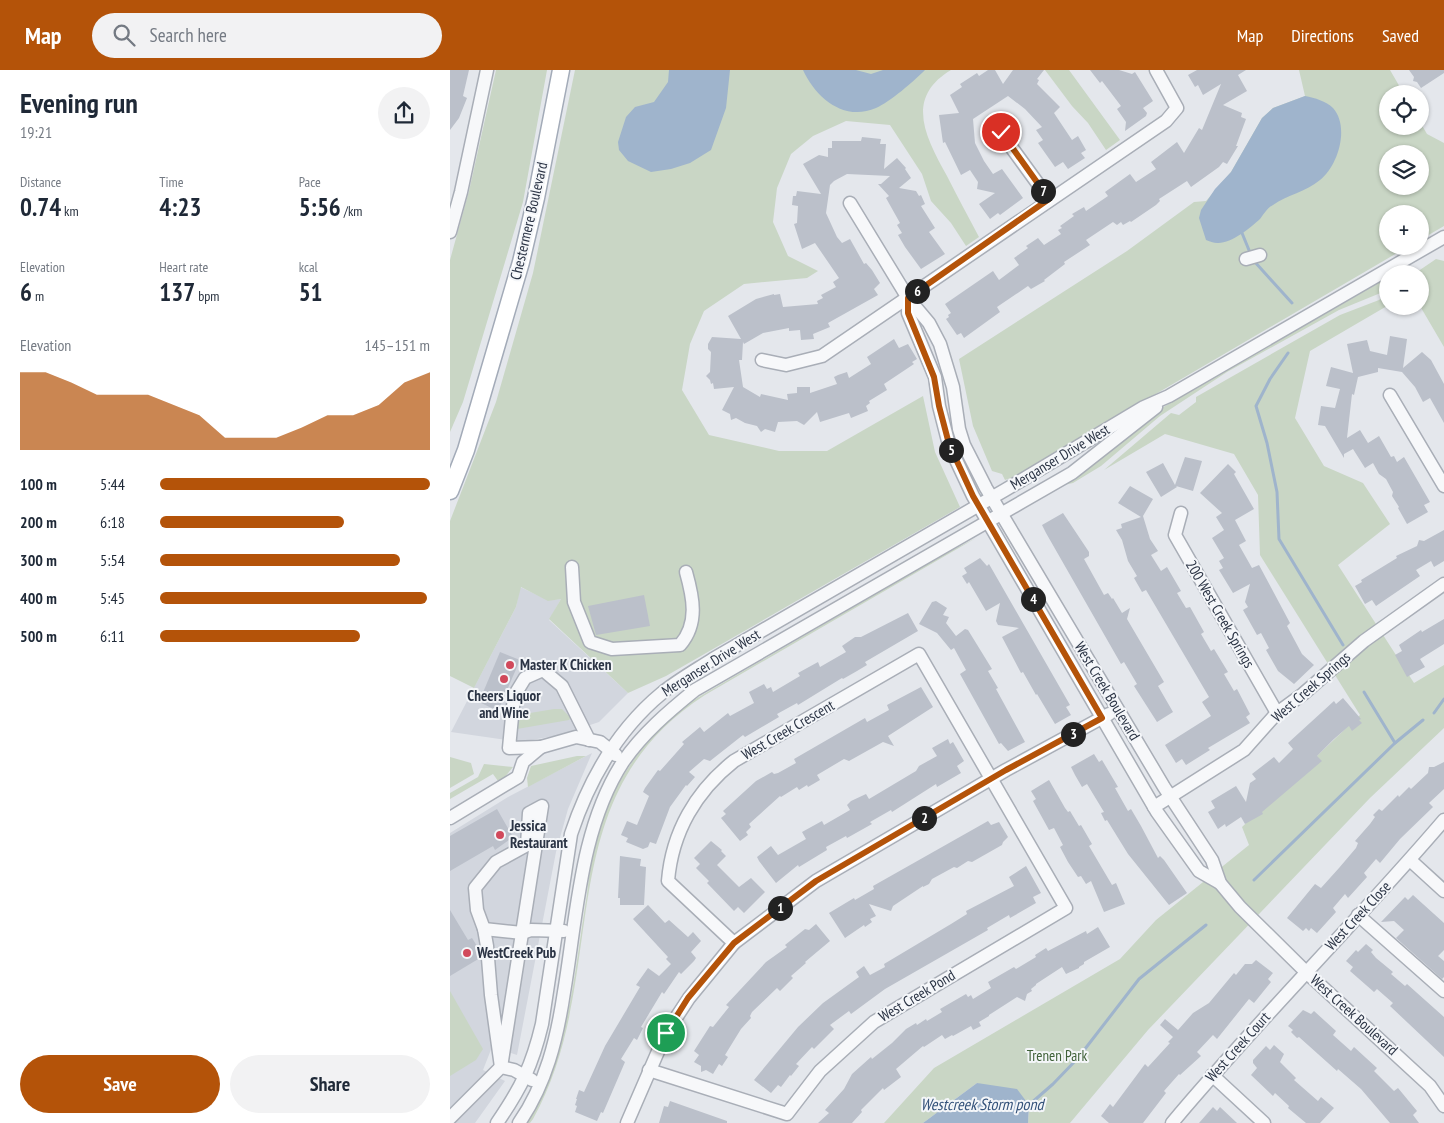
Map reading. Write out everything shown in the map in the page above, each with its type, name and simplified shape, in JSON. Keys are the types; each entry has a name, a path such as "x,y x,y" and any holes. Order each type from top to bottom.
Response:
{"main road":[{"name":"Chestermere Boulevard","path":"450,491 466,450 521,262 532,216 560,70"},
{"name":"Chestermere Boulevard","path":"450,459 489,370"}],"street":[{"path":"450,232 456,191 487,70"},
{"path":"762,360 786,365 822,356 1049,199 1166,121 1177,108 1156,70"},
{"path":"1001,132 1049,199"},
{"path":"850,203 908,298"},
{"name":"Merganser Drive West","path":"497,1123 526,1077 542,1024 571,834 588,788 610,750 646,707 677,682 713,659 992,498 1144,406 1169,396 1444,237"},
{"path":"1246,259 1260,255"},
{"name":"West Creek Boulevard","path":"908,298 929,323 940,344 953,387 964,445 992,498 1170,798 1212,860 1220,883 1244,912 1306,972 1399,1055 1430,1086 1444,1106"},
{"name":"West Creek Boulevard","path":"908,298 908,313 934,377 949,444 956,464 978,506 1154,807 1199,871 1220,883"},
{"path":"1390,395 1444,486"},
{"name":"Merganser Drive West","path":"518,1123 541,1084 557,1038 592,831 601,803 623,762 655,724 695,690 1072,473 1169,396"},
{"name":"200 West Creek Springs","path":"1181,513 1175,535 1277,713"},
{"path":"572,566 574,602 590,642 612,649 680,645 686,639 691,626 694,600 686,572"},
{"name":"West Creek Springs","path":"1154,807 1244,750 1277,713 1303,694 1364,641 1444,584"},
{"name":"West Creek Crescent","path":"734,943 668,881 670,862 684,820 697,797 711,780 734,761 919,654 991,778"},
{"path":"589,740 562,686 543,670 525,678 514,696 509,748 541,748 576,737 589,740 600,742 623,762"},
{"path":"627,1123 648,1070 666,1033 688,998 734,943 816,881 991,778 1117,709"},
{"path":"450,818 518,777 523,764 541,748"},
{"name":"West Creek Pond","path":"648,1070 787,1114 820,1071 874,1022 1066,908 991,778"},
{"path":"450,1118 502,1067 542,806 529,813 528,845 496,862 475,888 477,910 484,929 491,995 502,1067"},
{"name":"West Creek Close","path":"1306,972 1410,860 1444,820"},
{"path":"1410,860 1444,891"},
{"path":"1358,915 1444,991"},
{"path":"484,929 522,933 531,930 557,930 574,933"},
{"name":"West Creek Court","path":"1172,1123 1212,1075 1306,972"},
{"path":"502,1067 514,1070 541,1084"},
{"path":"1212,1075 1264,1123"}],"shaded area":[{"path":"520,587 548,600 561,599 549,620 628,693 599,722 560,735 520,742 451,732 516,607"},
{"path":"592,753 568,809 556,852 517,1055 492,1047 483,1070 505,1081 475,1123 450,1123 450,833 508,797"}],"green space":[{"path":"496,70 547,70 523,202 463,402 450,432 450,260 469,191"},
{"path":"575,70 951,70 936,81 928,93 924,106 924,119 932,147 979,237 966,246 951,223 931,201 922,174 890,125 846,121 813,136 791,154 777,188 773,222 788,256 818,271 807,278 744,284 704,311 690,344 682,390 709,435 779,451 827,451 923,396 935,452 960,507 666,676 628,693 549,619 561,599 548,601 521,587 516,607 474,688 450,676 450,521 496,402 533,273"},
{"path":"1045,70 1069,70 1120,140 1106,150 1088,123 1072,106"},
{"path":"1299,70 1390,70 1399,85 1379,85 1379,135 1429,135 1444,143 1444,226 1429,235 1429,205 1379,205 1379,255 1394,255 1014,477 1005,480 1002,474 992,471 973,426 959,359 1127,251 1194,202 1206,201 1231,172 1262,118 1273,108 1305,96"},
{"path":"1436,259 1444,261 1444,347 1425,315 1429,315 1429,265 1427,265"},
{"path":"1379,283 1379,294 1339,310 1227,372 1160,416 1101,466 1073,483 1064,485 1091,467 1160,409"},
{"name":"Trenen Park","path":"1379,300 1379,311 1310,351 1295,418 1324,466 1363,483 1390,524 1338,565 1414,683 1444,665 1444,728 1370,798 1148,1030 1070,1123 1028,1123 1029,1105 977,1083 923,1123 884,1123 934,1068 1120,959 1156,920 1249,845 1242,827 1360,715 1260,555 1258,495 1234,454 1165,434 1104,470 1171,413 1179,415 1196,402 1196,397 1340,315"},
{"path":"976,538 705,695 655,737 622,785 601,836 589,891 571,1006 557,1063 533,1119 530,1123 526,1123 541,1097 561,1041 574,983 594,847 599,829 609,802 638,753 663,725 692,701 939,557"},
{"path":"562,709 571,718 569,720 517,729 516,726 524,714"},
{"path":"577,756 586,756 528,787 527,778 531,766"},
{"path":"450,757 471,763 474,774 450,788"},
{"path":"484,764 513,767 504,778 498,781 493,774 450,799 450,793 478,777"},
{"path":"450,991 483,1049 476,1060 450,1076"}],"water":[{"path":"669,70 730,70 726,108 711,150 690,163 671,169 651,172 628,161 619,150 618,142 626,117 635,107 654,102 668,82"},
{"path":"803,70 856,70 871,74 883,70 925,70 902,91 882,105 864,112 853,112 842,110 823,98 815,90"},
{"path":"1305,96 1320,100 1330,106 1338,116 1341,125 1340,146 1332,166 1320,180 1309,188 1267,209 1260,219 1246,231 1222,243 1206,240 1199,218 1201,210 1215,189 1231,172 1262,118 1273,108"},
{"name":"Westcreek Storm pond","path":"977,1083 1017,1089 1029,1105 1028,1123 923,1123"}],"building":[{"path":"450,70 469,70 463,96 467,98 459,118 450,130"},
{"path":"988,70 995,70 1003,84 1013,70 1044,70 1037,79 1039,80 1037,84 1060,107 1054,113 1072,140 1078,136 1086,150 1081,153 1085,158 1068,169 1063,162 1055,167 1038,143 1043,140 1036,130 1042,127 1025,109 1008,96 973,119 975,143 984,161 993,174 1002,169 1023,198 1000,215 998,213 990,219 979,204 995,193 977,189 978,182 970,170 961,175 945,142 943,143 939,115 959,113 950,95 962,87 960,84 977,73 979,76"},
{"path":"1090,70 1119,70 1132,74 1135,72 1153,101 1143,108 1147,113 1146,116 1125,131 1126,122 1117,109 1121,106 1102,81 1100,83"},
{"path":"1197,70 1246,70 1238,75 1247,91 1223,105 1242,113 1241,117 1246,119 1236,146 1238,146 1227,164 1223,162 1191,187 1187,181 1159,199 1160,201 1156,205 1131,222 1123,225 1121,222 1117,225 1113,222 1086,240 1090,245 1064,262 1065,264 1045,281 1031,289 1028,286 997,307 1000,312 964,338 961,333 957,335 946,319 951,313 945,304 993,271 999,280 1019,265 1014,258 1028,248 1026,246 1038,238 1044,245 1061,234 1058,230 1062,228 1060,226 1074,216 1072,214 1084,207 1086,211 1108,196 1105,192 1130,174 1136,182 1156,169 1151,162 1177,142 1184,153 1199,128 1202,130 1221,84 1203,95 1198,85 1195,87 1188,75"},
{"path":"1409,70 1444,70 1444,73 1426,85 1419,85 1413,81 1414,77"},
{"path":"862,137 881,139 880,144 886,144 884,169 897,158 906,168 911,178 899,188 916,191 919,196 921,195 925,204 921,206 935,228 929,232 945,254 921,269 905,247 898,235 902,233 897,225 900,223 886,198 889,196 878,184 881,184 890,176 847,174 834,181 830,185 826,213 837,237 842,243 850,239 864,264 866,263 872,270 880,283 874,289 878,295 828,323 830,327 813,334 814,339 801,340 800,330 789,331 789,328 763,333 744,344 743,342 742,360 739,360 743,387 760,397 761,394 788,400 787,394 797,393 797,387 810,387 810,393 837,384 834,377 838,375 847,372 849,378 871,364 867,357 894,339 899,348 908,344 917,359 912,362 914,364 884,384 887,390 869,401 870,403 866,406 868,411 851,418 849,413 820,422 817,412 804,425 797,421 778,422 775,432 765,429 761,432 757,426 736,418 731,420 730,414 722,410 734,387 714,389 713,383 711,384 706,376 710,372 711,352 708,349 708,344 712,337 741,339 728,316 756,299 780,294 783,307 818,304 817,301 823,298 821,295 836,287 833,282 839,278 815,243 802,249 794,224 797,223 798,206 792,205 793,196 796,196 797,191 821,194 803,164 819,155 828,157 828,148 832,148 832,141 861,141"},
{"path":"1390,336 1407,339 1403,368 1422,352 1431,360 1444,384 1444,423 1430,398 1423,402 1415,387 1402,372 1378,368 1378,372 1358,377 1354,395 1352,394 1347,438 1360,430 1368,443 1379,436 1391,457 1394,456 1397,462 1404,457 1430,502 1424,505 1428,512 1407,524 1392,496 1393,492 1386,479 1379,474 1373,463 1365,468 1353,449 1344,454 1344,458 1325,426 1318,425 1321,406 1335,408 1340,389 1326,386 1331,367 1353,373 1347,344 1367,340 1370,351 1387,355"},
{"path":"1185,457 1202,461 1193,491 1176,486 1161,497 1146,472 1163,463 1175,485"},
{"path":"1228,464 1236,472 1234,474 1254,509 1235,520 1246,541 1239,545 1252,568 1259,565 1290,623 1287,626 1302,654 1314,665 1294,684 1278,671 1266,650 1269,648 1261,633 1257,635 1243,610 1248,607 1245,602 1250,584 1233,593 1219,570 1223,568 1219,561 1224,558 1212,538 1224,530 1216,517 1222,513 1200,493"},
{"path":"1130,486 1153,499 1143,516 1150,539 1158,551 1151,555 1161,571 1167,567 1181,591 1177,593 1186,608 1190,607 1204,632 1201,634 1211,651 1214,649 1228,672 1224,674 1234,691 1237,689 1250,714 1246,717 1250,723 1208,748 1210,750 1186,765 1182,759 1176,763 1165,745 1211,716 1202,702 1209,697 1146,590 1142,592 1134,578 1137,576 1128,561 1122,540 1116,530 1122,528 1121,524 1141,517 1118,503"},
{"path":"1063,513 1089,552 1089,556 1084,559 1104,595 1108,593 1113,598 1122,613 1130,608 1127,619 1164,682 1158,686 1173,712 1157,722 1134,686 1137,684 1124,662 1121,664 1042,525"},
{"path":"1444,530 1444,561 1434,567 1431,561 1416,570 1420,576 1376,606 1372,600 1365,604 1355,586 1362,582 1361,580 1397,558 1396,556 1417,546 1419,540 1424,541"},
{"path":"980,558 987,566 989,564 1070,705 1066,707 1071,715 1055,724 1023,672 1021,673 1002,637 1019,628 998,625 996,621 1000,603 986,611 969,582 967,584 962,576 967,573 964,568"},
{"path":"644,595 650,626 596,635 588,606"},
{"path":"936,601 947,608 943,615 949,617 946,623 956,636 965,629 968,630 992,669 988,671 998,688 996,689 1025,742 1008,751 1001,743 999,744 960,674 966,670 954,648 951,650 937,633 919,624 932,602"},
{"path":"908,613 918,631 865,662 867,665 857,671 798,705 797,703 777,714 779,717 745,737 743,735 710,761 704,759 689,772 695,777 686,785 670,807 656,844 650,842 648,847 643,849 626,842 628,838 621,835 627,821 637,825 649,796 643,792 645,788 658,770 660,771 684,744 682,742 700,727 704,732 728,713 730,716 754,703 749,692 764,684 767,689 771,687 773,692 800,676 798,673 818,662 820,667 846,652 842,646 855,637 861,637"},
{"path":"1444,619 1444,644 1420,659 1425,667 1407,677 1395,655 1402,651 1399,645 1421,630 1422,632"},
{"path":"500,652 520,660 498,711 479,702"},
{"path":"921,687 933,707 888,736 894,746 883,742 849,761 844,759 817,775 820,780 808,787 807,785 799,790 797,787 780,796 749,824 751,827 746,832 748,835 740,841 721,818 726,814 723,811 756,781 772,772 774,774 778,773 796,763 794,759 865,718 867,722 889,710 887,705"},
{"path":"1343,698 1361,719 1359,720 1362,723 1352,731 1349,726 1334,739 1317,756 1322,761 1262,812 1263,814 1245,824 1241,817 1226,827 1225,824 1218,829 1208,812 1215,808 1211,801 1236,786 1246,802 1250,783 1256,779 1252,774 1274,757 1279,763 1293,749 1288,743 1334,701 1336,704"},
{"path":"948,739 950,744 953,742 964,761 957,766 961,773 937,787 936,784 892,812 891,810 870,822 872,824 826,847 827,850 799,867 798,865 776,883 759,861 757,857 771,846 778,855 806,839 802,832 822,821 824,825 850,810 847,805 851,801 866,794 869,799 916,771 919,766 937,756 932,748"},
{"path":"1094,754 1099,762 1102,760 1118,787 1115,788 1128,811 1131,809 1158,858 1160,856 1164,860 1187,893 1169,905 1128,854 1107,820 1105,821 1101,813 1104,812 1087,784 1082,787 1071,767"},
{"path":"1444,762 1444,789 1429,803 1433,807 1400,839 1380,863 1376,859 1364,873 1367,877 1348,898 1345,894 1333,908 1336,912 1317,933 1311,928 1309,931 1306,928 1303,931 1287,918 1315,884 1321,888 1356,848 1358,843 1355,841 1370,824 1375,817 1373,815 1379,809 1382,811 1398,795 1399,797 1409,787 1411,789 1428,773 1429,767 1434,767"},
{"path":"1049,780 1065,808 1068,812 1070,811 1079,826 1081,825 1092,844 1089,846 1112,885 1116,883 1125,904 1104,912 1091,881 1086,884 1081,876 1078,877 1068,862 1060,847 1063,845 1054,828 1049,830 1033,801 1036,799 1031,791"},
{"path":"497,809 513,837 495,850 493,846 450,871 450,836"},
{"path":"988,821 991,825 999,822 1008,837 1002,845 972,862 968,861 932,879 929,884 893,906 891,911 869,904 876,916 870,919 872,922 845,938 829,913 854,898 855,900 874,889 873,886"},
{"path":"711,841 726,856 717,865 739,887 751,878 765,892 744,913 738,907 734,911 707,883 709,881 696,868 700,864 694,858"},
{"path":"620,856 641,859 640,866 646,867 644,905 620,905 620,898 618,898"},
{"path":"1026,866 1041,893 1033,897 1036,903 1010,918 1009,915 987,928 988,930 885,989 851,1014 849,1011 830,1025 834,1029 814,1049 812,1047 796,1064 799,1066 781,1087 778,1085 771,1093 754,1080 798,1027 823,1003 859,977 856,972 864,966 870,975 885,967 884,964 967,914 966,911 1014,886 1009,877"},
{"path":"1413,895 1444,923 1444,950 1438,956 1444,961 1444,977 1442,979 1396,938 1404,930 1394,921 1381,922 1405,897 1408,900"},
{"path":"648,905 665,923 669,920 688,937 693,932 701,941 691,952 696,958 694,961 681,974 679,972 664,994 662,992 641,1027 643,1028 637,1040 634,1038 621,1059 625,1062 603,1113 601,1112 597,1121 575,1112 579,1090 584,1092 605,1046 640,987 636,985 648,968 659,976 671,964 666,959 668,957 633,919"},
{"path":"450,910 468,940 472,938 477,946 475,948 480,958 450,976"},
{"path":"816,924 830,941 791,976 793,978 780,991 777,988 752,1012 751,1018 741,1029 725,1055 728,1057 722,1066 719,1064 713,1074 706,1070 701,1072 701,1066 694,1062 699,1055 694,1051 710,1026 713,1027 729,1007 726,1005 766,962 787,947 785,945 805,929 809,930"},
{"path":"1098,927 1110,947 1084,962 1079,968 1066,974 1062,967 1036,984 1031,989 1032,991 1027,994 1025,1001 1017,997 979,1022 981,1026 973,1030 971,1026 945,1039 942,1035 923,1046 896,1069 901,1077 884,1090 883,1088 861,1110 862,1112 852,1123 818,1123 829,1113 825,1110 844,1089 852,1074 871,1057 872,1059 892,1043 906,1029 926,1019 927,1021 942,1012 940,1009 966,994 968,997 971,995 973,999 991,988 988,982 1014,967 1016,969 1036,957 1035,955 1046,948 1048,951 1086,931 1087,934"},
{"path":"1366,944 1373,950 1371,952 1376,958 1393,972 1391,974 1405,986 1407,984 1444,1017 1444,1057 1390,1006 1393,1003 1377,989 1374,992 1350,971 1353,967 1346,961 1356,950 1358,952"},
{"path":"1256,960 1273,973 1268,979 1271,982 1254,1003 1249,999 1217,1039 1213,1035 1197,1052 1201,1056 1179,1074 1164,1091 1166,1093 1143,1123 1109,1123 1101,1116 1110,1104 1113,1107 1145,1064 1148,1067 1170,1043 1168,1042 1173,1037 1160,1025 1165,1019 1178,1030 1193,1013 1209,1003 1234,973 1236,975 1245,964 1252,964"},
{"path":"1303,1010 1311,1014 1314,1011 1336,1031 1333,1035 1351,1051 1354,1047 1377,1068 1374,1071 1394,1091 1398,1088 1417,1111 1413,1115 1419,1123 1390,1123 1361,1089 1338,1069 1337,1071 1299,1037 1297,1038 1291,1032 1293,1030 1288,1026"},
{"path":"1274,1045 1284,1054 1280,1062 1296,1078 1294,1080 1318,1101 1321,1097 1334,1108 1320,1123 1306,1123 1288,1108 1289,1106 1275,1093 1273,1096 1251,1075 1257,1068 1253,1060 1266,1046 1270,1050"},
{"path":"670,1101 727,1121 727,1123 659,1123 664,1106 668,1107"},
{"path":"1213,1107 1217,1111 1220,1107 1237,1123 1199,1123"}],"waterway":[{"path":"1242,233 1251,255"},
{"path":"1254,261 1292,303"},
{"path":"1288,353 1270,379 1256,406 1267,443 1277,492 1279,539 1343,645"},
{"path":"1364,692 1395,743"},
{"path":"1434,713 1444,699"},
{"path":"1254,880 1395,743 1423,720"},
{"path":"1029,1105 1078,1058 1139,979 1206,925"}],"place":[{"name":"Master K Chicken","path":"510,665"},
{"name":"Cheers Liquor and Wine","path":"504,679"},
{"name":"Jessica Restaurant","path":"500,835"},
{"name":"WestCreek Pub","path":"467,953"}],"route":[{"path":"666,1033 688,998 734,943 816,881 1006,770 1102,718 956,464 939,406 934,377 908,313 908,298 1049,199 1001,132"}]}
